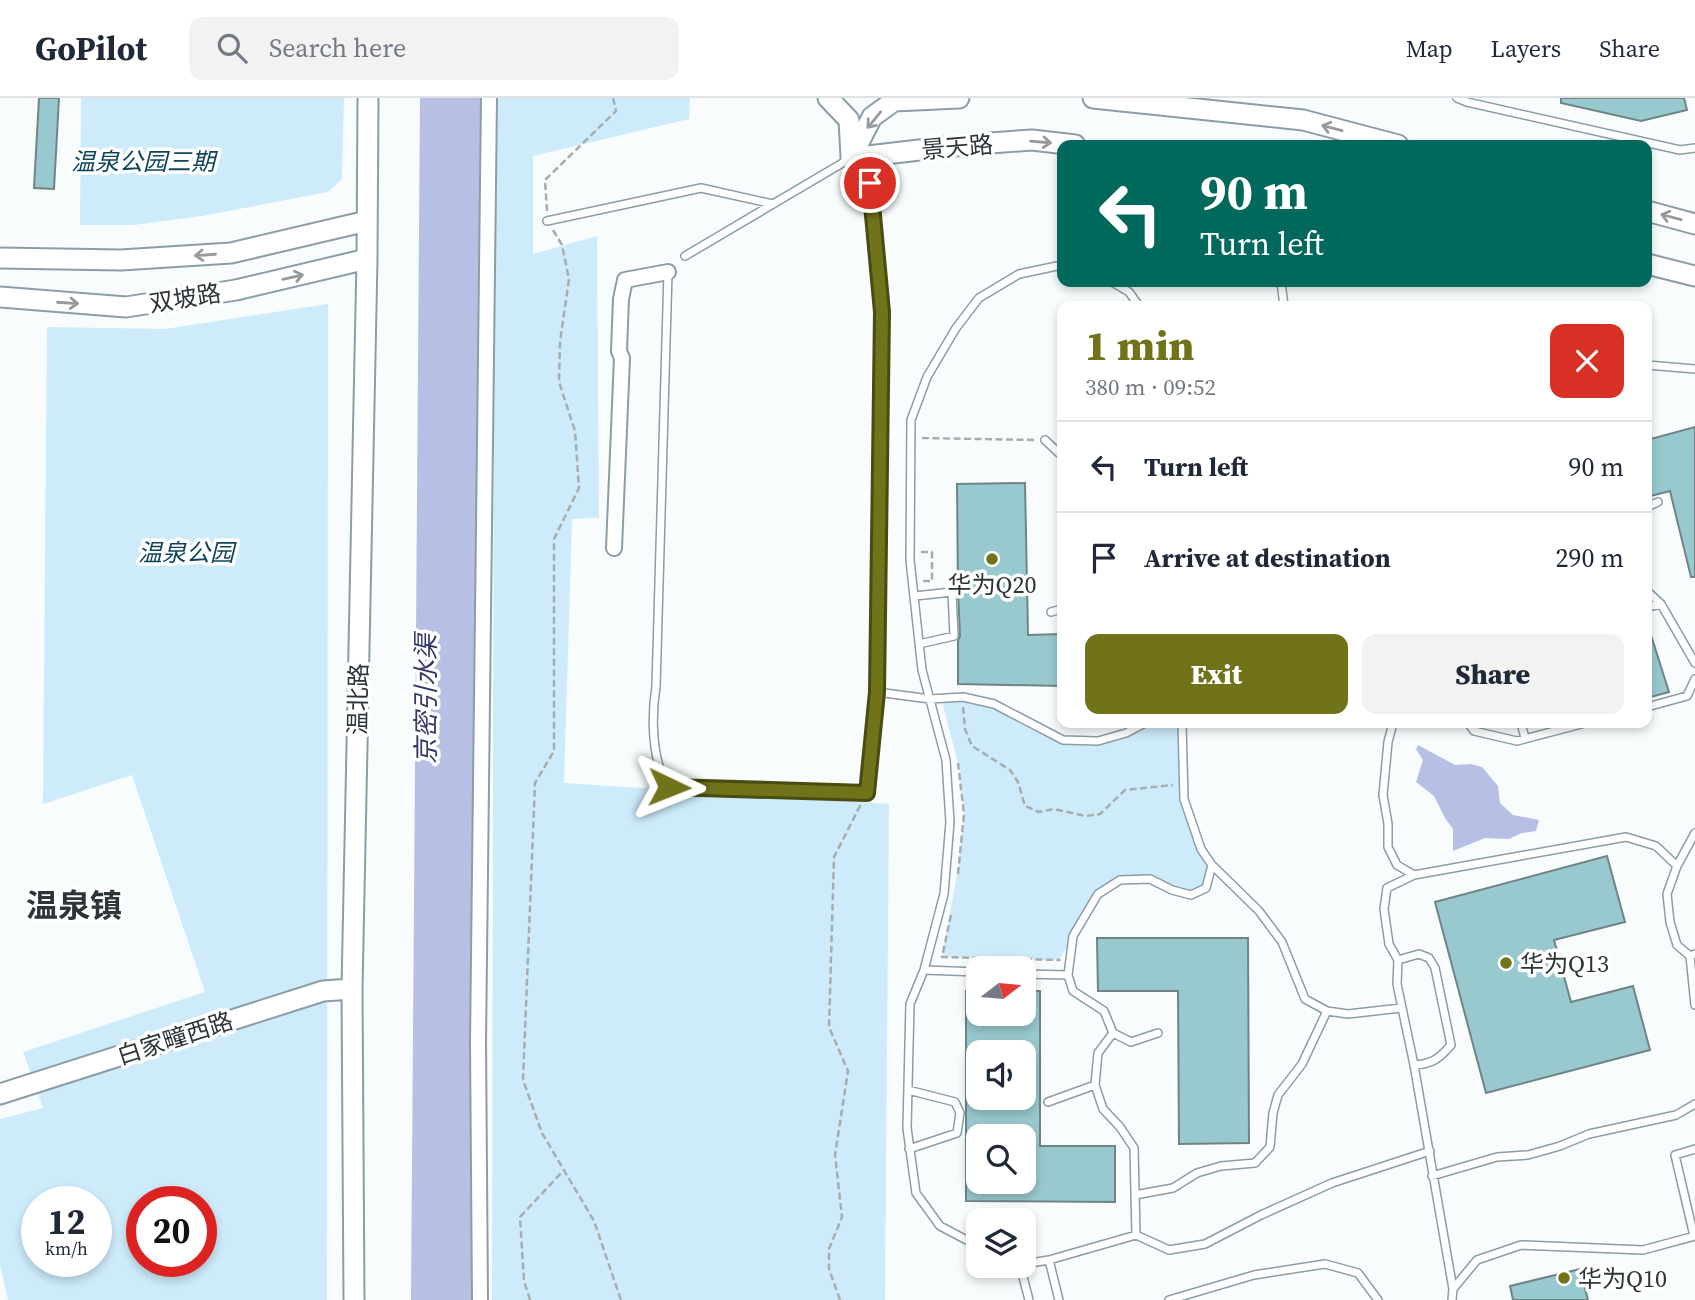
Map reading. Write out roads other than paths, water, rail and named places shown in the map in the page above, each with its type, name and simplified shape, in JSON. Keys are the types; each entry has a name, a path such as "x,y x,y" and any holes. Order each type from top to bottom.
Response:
{"main road":[{"name":"温北路","path":"354,1300 352,989 368,98"},
{"path":"828,98 849,120 851,158"},
{"name":"景天路","path":"851,158 873,117 894,101 959,98"},
{"path":"1093,98 1264,107 1379,140"},
{"name":"景天路","path":"851,158 962,145 1032,140 1057,143"},
{"path":"1652,212 1695,224"},
{"name":"双坡路","path":"0,258 121,260 231,253 367,221"},
{"name":"双坡路","path":"0,297 126,307 236,290 367,259"},
{"path":"1652,265 1695,275"},
{"name":"白家疃西路","path":"0,1094 323,991 352,989"}],"street":[{"path":"480,1300 478,1042 489,98"},
{"path":"614,548 622,358 621,299 625,280 668,272"}],"lane":[{"path":"1457,98 1636,140"},
{"path":"1652,144 1680,150 1695,148"},
{"path":"668,272 654,702 659,768 669,787 867,793 877,692 882,312 870,183 851,158 685,256"},
{"path":"548,221 701,188 774,204"},
{"path":"966,1240 940,1226 916,1193 906,1128 910,1004 924,970 944,894 950,822 946,760 922,670 919,645 911,560 911,420 927,377 956,328 979,298 1019,274 1057,266"},
{"path":"1120,287 1129,292 1135,301"},
{"path":"1652,365 1695,369"},
{"path":"1045,440 1057,451"},
{"path":"1652,505 1658,502"},
{"path":"915,596 952,592 954,636 919,645"},
{"path":"1652,596 1661,604 1695,663"},
{"path":"1652,606 1661,604"},
{"path":"1051,612 1057,611"},
{"path":"1652,706 1687,696 1695,679"},
{"path":"877,692 930,699 962,697 994,704 1063,740 1098,741 1136,728"},
{"path":"1182,728 1184,799 1201,849 1212,865 1259,911 1282,942 1305,999 1326,1011 1348,1014 1401,1008"},
{"path":"1392,728 1388,742 1383,795 1388,824 1388,847 1396,865 1414,875"},
{"path":"1472,728 1517,741 1565,728"},
{"path":"1522,728 1525,738"},
{"path":"1695,833 1677,866 1667,894 1670,922 1677,945 1692,955 1695,1005"},
{"path":"1452,1300 1453,1289 1432,1176 1430,1151 1396,984 1398,960 1389,944 1384,909 1387,888 1414,875 1626,836 1656,846 1677,866"},
{"path":"1158,1033 1131,1042 1113,1033 1104,1011 1073,991 1068,975 1073,936 1098,894 1120,880 1150,879 1172,890 1191,895 1206,888 1212,865"},
{"path":"1398,960 1419,954 1429,958 1435,968 1451,1045 1442,1056 1428,1064 1414,1065"},
{"path":"924,970 966,972"},
{"path":"1036,974 1068,975"},
{"path":"1135,1195 1174,1188 1197,1173 1221,1166 1255,1163 1270,1147 1273,1112 1278,1095 1302,1064 1326,1011"},
{"path":"1113,1033 1098,1053 1095,1085 1103,1109 1120,1127 1133,1148 1136,1235"},
{"path":"1048,1102 1095,1085"},
{"path":"908,1090 955,1102 960,1113 957,1133 909,1149"},
{"path":"1432,1176 1497,1157 1528,1156 1589,1133 1676,1115 1695,1104"},
{"path":"1453,1289 1477,1260 1521,1245 1643,1250 1694,1236 1675,1155 1695,1149"},
{"path":"1036,1262 1136,1235 1169,1250 1205,1244 1332,1183 1430,1151"},
{"path":"1049,1260 1059,1300"},
{"path":"1169,1300 1254,1275 1325,1264 1358,1273 1378,1300"},
{"path":"1025,1278 1029,1300"}],"water":[{"name":"京密引水渠","path":"420,98 486,98 473,1300 411,1300"},
{"path":"1418,745 1455,765 1471,764 1482,767 1498,786 1500,803 1513,815 1539,820 1536,831 1509,839 1485,838 1453,851 1453,829 1434,796 1416,782 1423,760 1416,749"}],"place":[{"name":"华为Q20","path":"992,559"},
{"name":"华为Q13","path":"1506,963"},
{"name":"华为Q10","path":"1564,1278"}],"district":[{"name":"温泉镇","path":"74,906"}],"park label":[{"name":"温泉公园三期","path":"143,161"},
{"name":"温泉公园","path":"186,552"}]}
